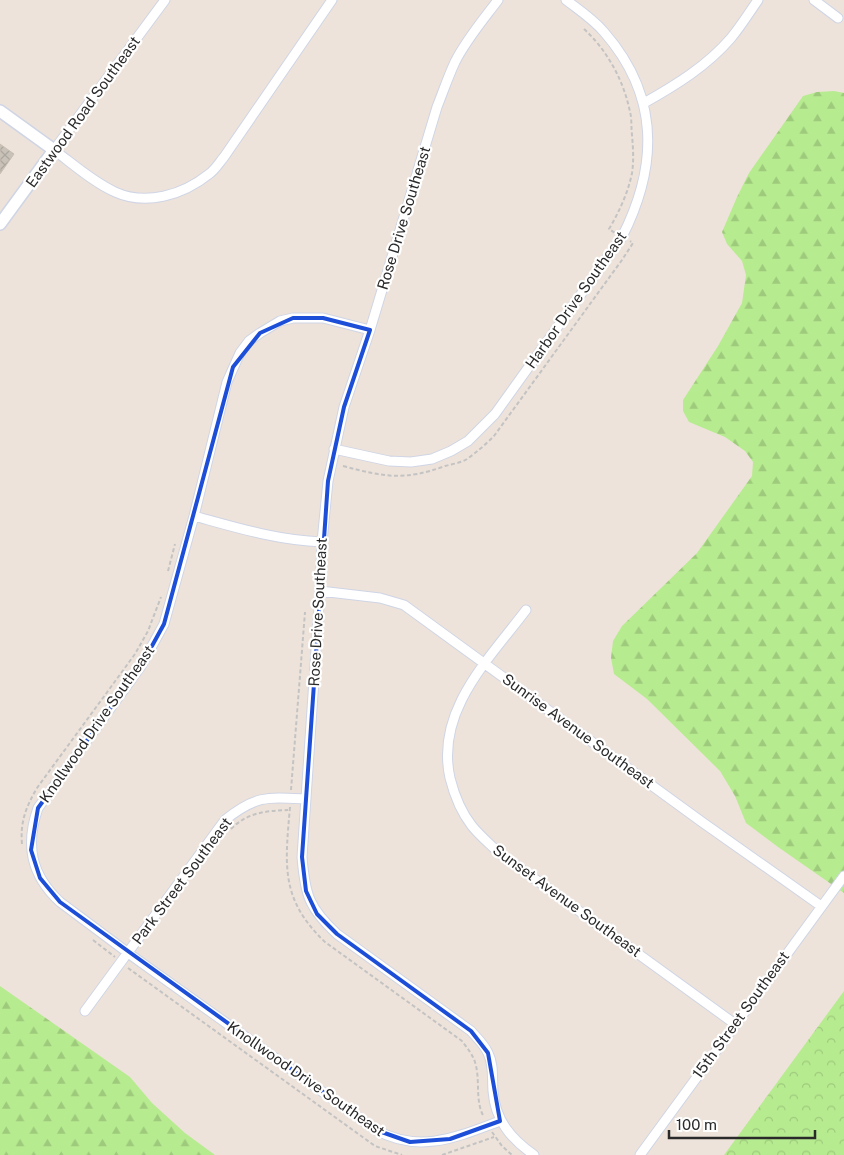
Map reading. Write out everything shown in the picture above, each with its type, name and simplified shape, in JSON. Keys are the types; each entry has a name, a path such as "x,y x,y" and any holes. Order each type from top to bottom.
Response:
{"street":[{"name":"Eastwood Road Southeast","path":"0,224 165,0"},
{"path":"0,111 115,192 135,198 154,198 173,194 191,186 210,173 224,157 332,0"},
{"name":"Rose Drive Southeast","path":"498,0 469,39 456,61 437,107 370,330 344,407 334,449 328,481 322,542 302,857 306,891 317,914 337,934 471,1031 483,1044 492,1063 493,1093 500,1121 515,1141 534,1155"},
{"name":"Harbor Drive Southeast","path":"334,449 389,461 411,462 432,459 468,441 495,414 622,237 642,191 647,164 648,140 644,103 633,76 619,51 603,31 566,0"},
{"path":"644,103 697,70 715,54 732,37 758,0"},
{"path":"814,0 838,18"},
{"name":"Knollwood Drive Southeast","path":"370,330 323,318 301,317 286,319 260,332 240,353 227,382 194,516 164,624 141,666 38,808 33,822 31,850 40,878 49,892 60,902 376,1130 391,1138 410,1142 431,1142 450,1139 500,1121"},
{"path":"194,516 274,538 322,542"},
{"name":"Sunrise Avenue Southeast","path":"320,591 380,598 404,605 702,822 821,906"},
{"name":"Sunset Avenue Southeast","path":"526,610 464,694 455,714 449,733 448,751 449,772 454,793 472,826 499,853 735,1024"},
{"name":"Park Street Southeast","path":"85,1012 121,961 131,955 225,820 252,801 275,797 306,799"},
{"name":"15th Street Southeast","path":"640,1155 844,876"}],"path":[{"path":"584,30 597,42 611,64 631,113 634,153 632,173 620,211 609,230 622,237"},
{"path":"167,577 175,544"},
{"path":"22,849 22,824 26,807 37,788 135,654 148,631 162,594"},
{"path":"305,612 285,858 288,881 294,901 312,930 325,942 462,1041 473,1055 482,1114 495,1137 512,1155"},
{"path":"229,831 248,817 263,812 289,810"},
{"path":"93,940 121,961"},
{"path":"131,955 128,968 376,1146 402,1155"},
{"path":"442,1155 495,1137"}],"highlighted area":[{"path":"293,318 323,318 370,330 344,407 328,481 302,857 306,891 317,914 337,934 471,1031 488,1053 500,1121 450,1139 410,1142 376,1130 60,902 40,878 31,850 38,808 141,666 164,624 233,367 260,333"}],"green space":[{"path":"834,91 844,93 844,893 746,823 735,796 720,771 647,699 614,674 611,658 613,641 622,626 697,553 752,476 753,462 745,451 725,437 689,422 683,411 683,400 718,346 742,303 746,275 742,261 727,244 722,232 737,197 749,173 803,96 817,92"},
{"path":"0,986 130,1077 152,1103 185,1133 215,1155 0,1155"},
{"path":"844,991 844,1155 724,1155"}],"building":[{"path":"0,144 14,154 0,174"}]}
